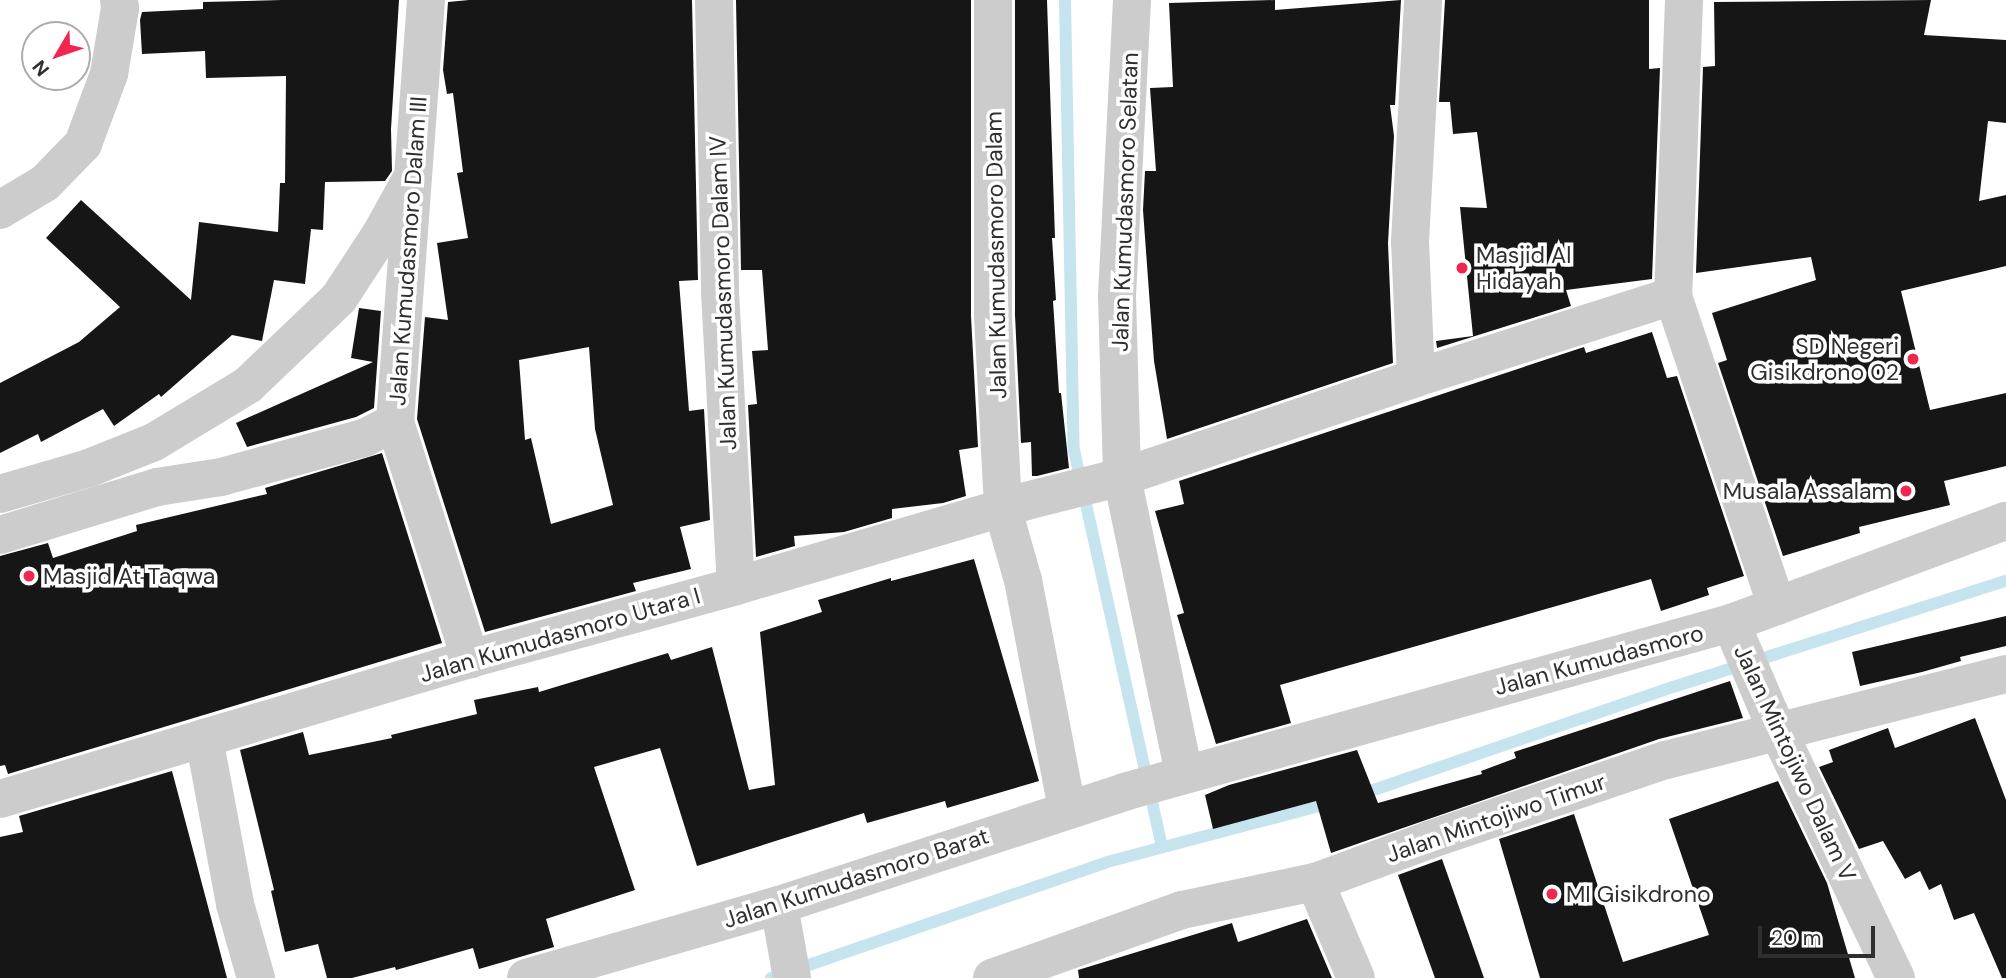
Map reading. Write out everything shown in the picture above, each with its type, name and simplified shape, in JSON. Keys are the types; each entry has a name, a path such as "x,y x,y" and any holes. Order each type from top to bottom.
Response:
{"street":[{"path":"0,211 45,183 83,144 108,74 120,8 119,0"},
{"name":"Jalan Kumudasmoro Dalam III","path":"426,0 395,422 470,659"},
{"name":"Jalan Kumudasmoro Dalam IV","path":"714,0 720,292 736,586"},
{"name":"Jalan Kumudasmoro Dalam","path":"993,0 993,316 1023,580 1067,809"},
{"name":"Jalan Kumudasmoro Selatan","path":"1132,0 1111,480 1177,777"},
{"path":"1416,377 1410,242 1423,0"},
{"path":"1684,0 1673,296 1777,606"},
{"path":"0,494 89,468 153,442 247,385 339,298 382,232 415,171"},
{"name":"Jalan Kumudasmoro Utara I","path":"0,799 470,659 1111,480 1416,377 1673,296"},
{"path":"0,535 157,488 221,477 364,438 395,422"},
{"name":"Jalan Kumudasmoro","path":"1177,777 1738,637 1777,606 2006,521"},
{"name":"Jalan Mintojiwo Dalam V","path":"1738,637 1889,976"},
{"name":"Jalan Mintojiwo Timur","path":"992,978 1182,910 1315,882 1429,840 1666,760 2006,674"},
{"path":"204,738 234,904 256,978"},
{"name":"Jalan Kumudasmoro Barat","path":"526,978 782,920 1067,809 1177,777"},
{"path":"1315,882 1356,978"},
{"path":"782,920 792,978"}],"building":[{"path":"399,0 391,129 392,171 385,181 325,182 323,230 311,229 305,284 274,280 262,341 232,335 161,397 159,394 114,426 103,409 41,442 38,434 0,453 0,383 79,342 120,307 46,238 81,200 191,300 199,222 278,232 280,183 285,183 286,76 206,78 205,51 142,54 140,20 142,12 203,9 203,2"},
{"path":"692,0 698,280 679,281 689,411 704,409 710,520 680,527 691,569 633,583 636,591 485,632 417,419 425,317 448,320 437,243 468,238 457,173 463,172 453,93 447,94 443,70 448,2","holes":["589,347 595,429 613,505 551,524 531,438 525,440 519,360"]},
{"path":"736,0 971,0 971,316 978,447 959,450 966,496 943,503 892,509 892,518 844,532 794,536 795,546 756,557 748,405 757,404 752,351 768,350 762,270 741,270"},
{"path":"1015,0 1047,0 1055,238 1052,238 1056,300 1053,301 1059,393 1069,468 1037,476 1032,476 1031,442 1021,443 1015,315"},
{"path":"1275,0 1275,10 1401,0 1395,105 1390,105 1394,136 1388,243 1393,363 1167,439 1154,361 1143,210 1145,171 1156,171 1150,88 1173,87 1169,3"},
{"path":"1445,0 1649,0 1649,69 1660,68 1652,279 1566,290 1571,306 1437,348 1436,341 1473,336 1460,207 1487,208 1477,132 1453,134 1450,102 1439,102"},
{"path":"1931,0 1924,35 2006,40 2006,123 1988,121 1979,201 2006,195 2006,266 1901,291 1930,410 2006,393 2006,466 1944,481 1950,505 1859,527 1860,533 1783,556 1718,363 1727,360 1712,313 1816,280 1811,257 1696,273 1703,67 1715,66 1714,2"},
{"path":"359,308 381,311 374,408 356,417 247,447 236,423 373,362 351,358"},
{"path":"1652,332 1667,378 1677,376 1744,576 1707,588 1709,595 1661,611 1651,579 1280,685 1291,723 1216,744 1177,615 1184,613 1155,511 1184,504 1179,481 1584,347 1586,353"},
{"path":"382,453 442,643 8,774 5,765 0,766 0,556 48,543 53,558 137,531 136,525 267,494 265,488"},
{"path":"974,559 1039,781 947,808 945,801 867,823 864,813 697,866 660,748 594,767 635,890 546,919 554,947 479,969 473,948 396,970 395,967 352,978 327,978 318,944 285,952 271,891 274,890 240,750 303,732 309,755 392,738 391,735 477,714 474,700 538,687 539,692 668,653 671,660 712,647 749,790 775,785 760,632 822,612 818,600 891,578 891,581"},
{"path":"2006,616 2006,646 1960,657 1961,661 1922,672 1860,686 1852,652"},
{"path":"1730,681 1743,718 1659,739 1331,853 1316,801 1213,829 1205,795 1229,785 1357,750 1378,803 1482,774 1481,771 1516,758 1514,752"},
{"path":"1975,718 2006,800 2006,978 2002,978 1974,913 1954,920 1941,884 1929,890 1920,871 1905,879 1883,841 1859,849 1819,767 1833,762 1829,750 1888,728 1895,748"},
{"path":"172,771 227,978 0,978 0,837 23,832 19,816"},
{"path":"1778,781 1827,883 1855,978 1540,978 1499,839 1574,814 1623,962 1709,935 1669,819"},
{"path":"1442,859 1484,978 1435,978 1398,875"},
{"path":"1307,919 1332,978 1079,978 1078,970 1232,923 1238,942"}],"waterway":[{"path":"1065,0 1074,450 1162,847"},
{"path":"1359,795 1673,687 2006,581"},
{"path":"771,978 1107,862 1331,803"}],"place":[{"name":"Masjid Al Hidayah","path":"1462,268"},
{"name":"SD Negeri Gisikdrono 02","path":"1913,359"},
{"name":"Musala Assalam","path":"1906,491"},
{"name":"Masjid At Taqwa","path":"29,576"},
{"name":"MI Gisikdrono","path":"1552,894"}]}
